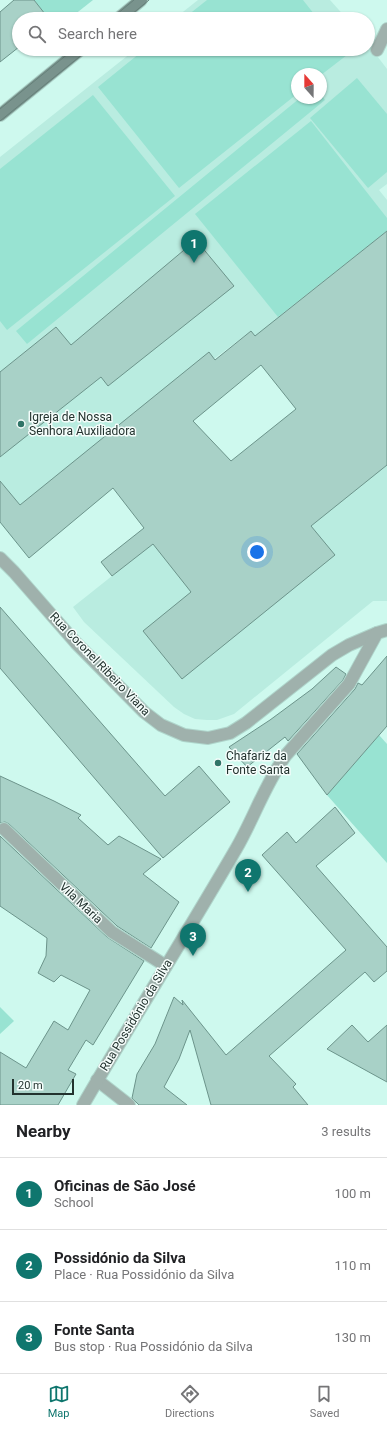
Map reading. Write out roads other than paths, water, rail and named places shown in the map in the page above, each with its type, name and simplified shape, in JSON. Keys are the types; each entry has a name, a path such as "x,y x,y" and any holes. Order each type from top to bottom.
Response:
{"street":[{"path":"126,12 141,0"},
{"path":"376,50 387,29"},
{"path":"0,115 72,56"},
{"name":"Rua Coronel Ribeiro Viana","path":"0,558 76,643 144,712 161,725 184,735 208,738 230,733 246,723 332,655 349,645 382,631"},
{"name":"Rua Possidónio da Silva","path":"83,1105 243,837 278,765 349,684 382,631"},
{"name":"Vila Maria","path":"4,830 112,932 166,966"},
{"path":"97,1080 129,1105"}],"tram line":[{"path":"119,12 134,0"},
{"path":"134,12 149,0"},
{"path":"0,109 65,56"},
{"path":"0,121 80,56"}],"place":[{"name":"Oficinas de São José","path":"194,263"},
{"name":"Igreja de Nossa Senhora Auxiliadora","path":"21,424"},
{"name":"Chafariz da Fonte Santa","path":"218,763"},
{"name":"Possidónio da Silva","path":"248,892"},
{"name":"Fonte Santa","path":"193,956"}]}
